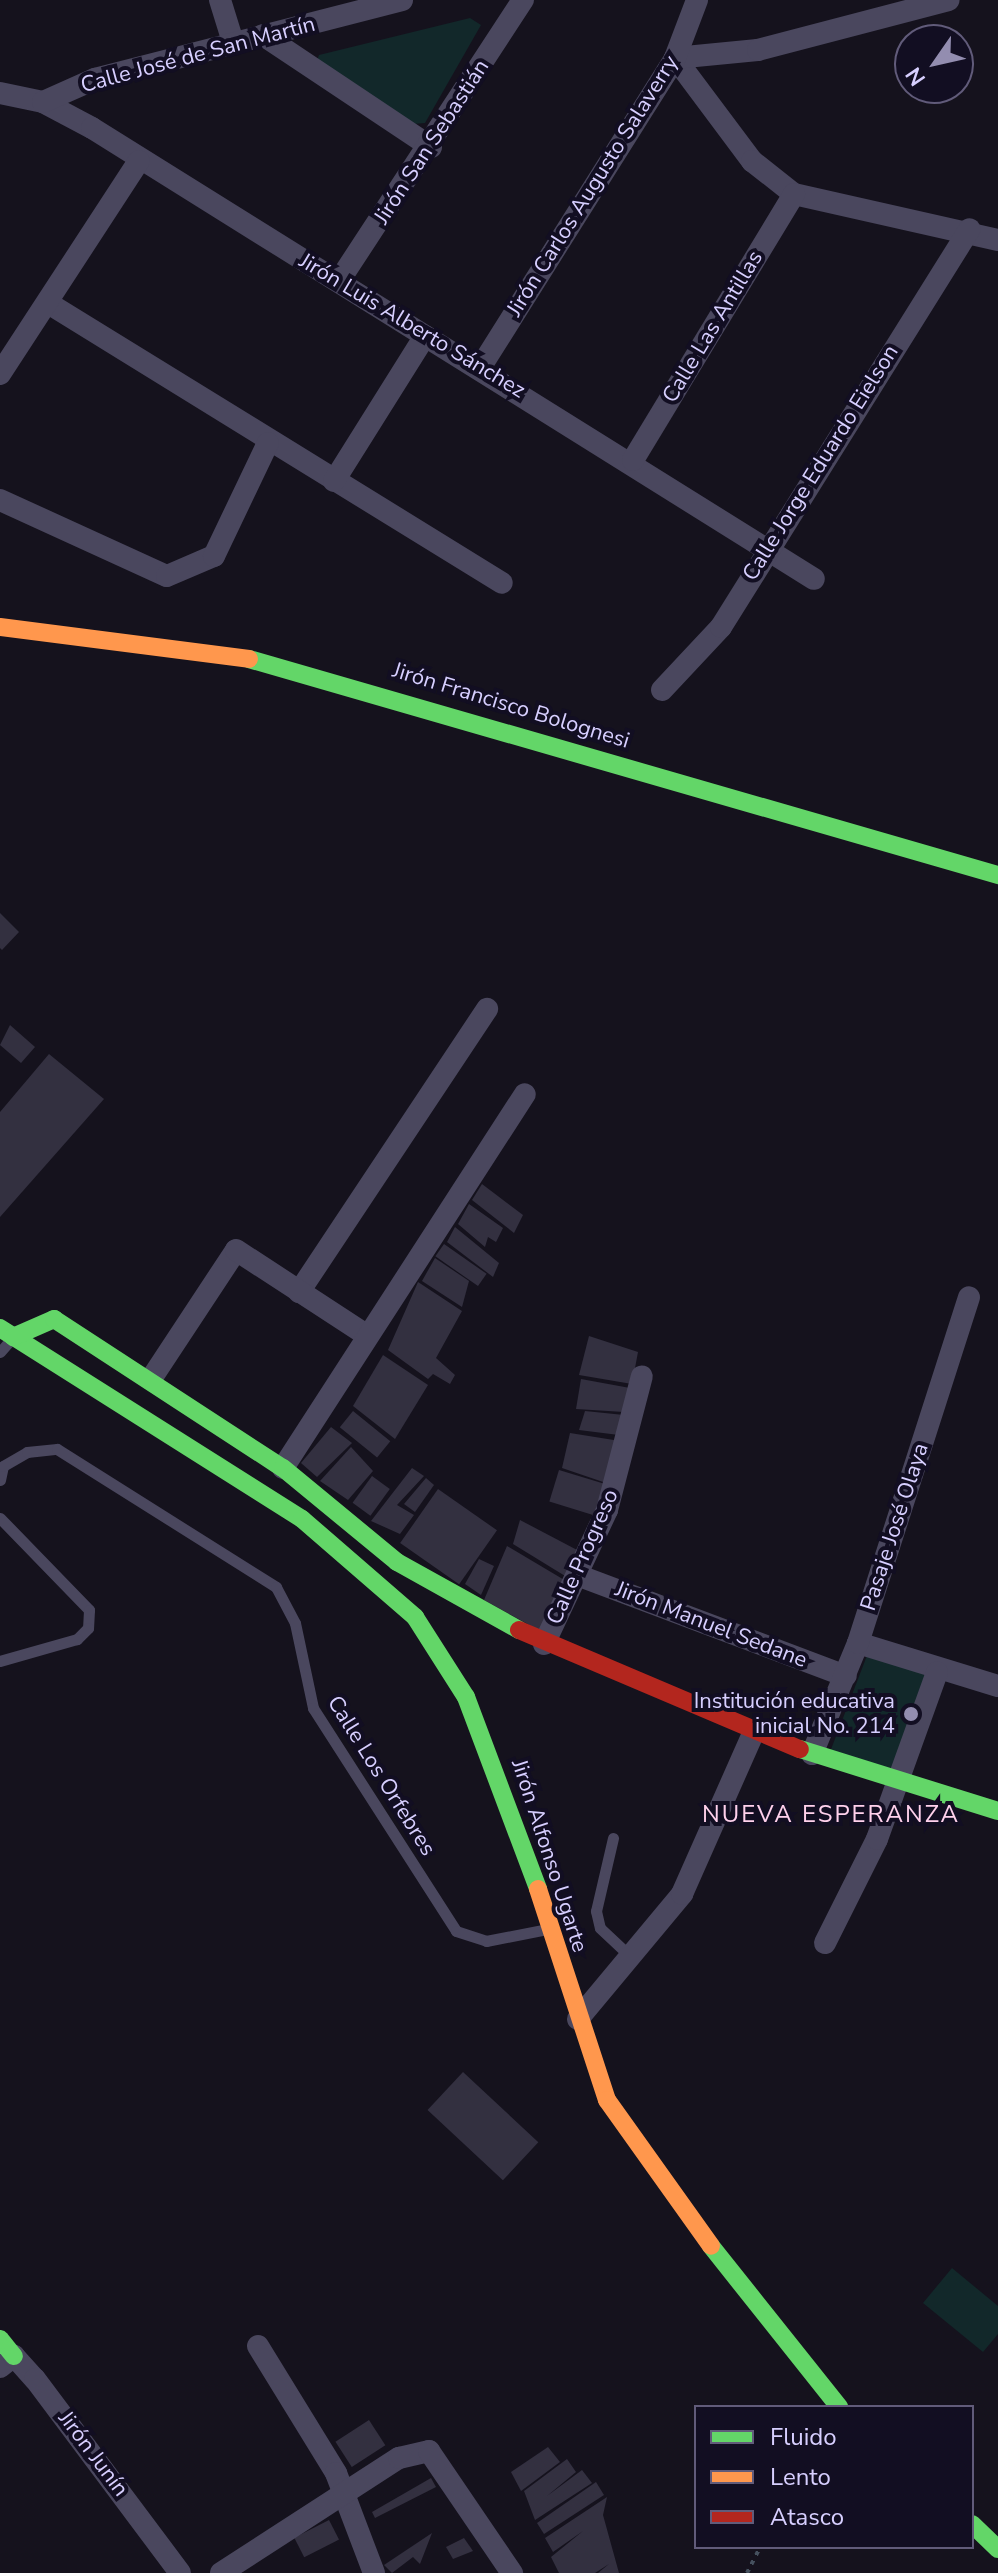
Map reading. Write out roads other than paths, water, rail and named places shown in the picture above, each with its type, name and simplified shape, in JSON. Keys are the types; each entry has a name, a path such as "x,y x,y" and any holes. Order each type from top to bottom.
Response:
{"street":[{"path":"220,0 233,42"},
{"name":"Calle José de San Martín","path":"43,102 95,79 402,0"},
{"name":"Jirón San Sebastián","path":"339,281 431,147 523,0"},
{"name":"Jirón Carlos Augusto Salaverry","path":"480,368 675,58 697,0"},
{"path":"675,58 758,50 949,0"},
{"path":"263,35 431,147"},
{"path":"675,58 752,161 794,194 970,229 998,240"},
{"name":"Jirón Luis Alberto Sánchez","path":"1,96 43,102 633,460 768,544 814,579"},
{"path":"0,374 139,161"},
{"name":"Calle Las Antillas","path":"633,460 794,194"},
{"name":"Calle Jorge Eduardo Eielson","path":"662,690 721,627 768,544 970,229"},
{"path":"48,303 268,443 502,583"},
{"path":"334,481 425,336"},
{"path":"0,500 167,576 214,556 268,443"},
{"name":"Jirón Francisco Bolognesi","path":"0,627 155,642 303,669 998,875"},
{"path":"299,1292 487,1009"},
{"path":"283,1468 365,1334 525,1094"},
{"path":"151,1379 236,1250 365,1334"},
{"name":"Pasaje José Olaya","path":"812,1754 858,1643 969,1297"},
{"path":"7,1332 54,1319 151,1379 283,1468 422,1578 544,1644 753,1734 896,1785 998,1811"},
{"name":"Jirón Alfonso Ugarte","path":"7,1332 302,1519 385,1587 445,1659 513,1811 547,1929 607,2100 630,2137 837,2405"},
{"name":"Calle Progreso","path":"544,1644 611,1496 642,1376"},
{"path":"302,1519 315,1496"},
{"name":"Jirón Manuel Sedane","path":"577,1575 846,1676"},
{"path":"858,1643 937,1672 997,1689"},
{"path":"825,1943 896,1785 937,1672"},
{"path":"578,2019 632,1957 699,1864 753,1734"},
{"path":"258,2346 336,2473 340,2498 374,2573"},
{"name":"Jirón Junín","path":"5,2354 180,2573"},
{"path":"221,2573 399,2458 429,2451 512,2573"},
{"path":"974,2526 998,2549"}],"lane":[{"path":"0,1352 7,1332"},
{"name":"Calle Los Orfebres","path":"0,1480 3,1466 27,1452 57,1449 276,1587 295,1623 313,1708 456,1931 486,1941 547,1929"},
{"path":"0,1518 89,1610 88,1628 77,1639 0,1661"},
{"path":"613,1838 596,1911 600,1928 632,1957"}],"place":[{"name":"Institución educativa inicial No. 214","path":"911,1714"}],"district":[{"name":"NUEVA ESPERANZA","path":"831,1815"}]}
